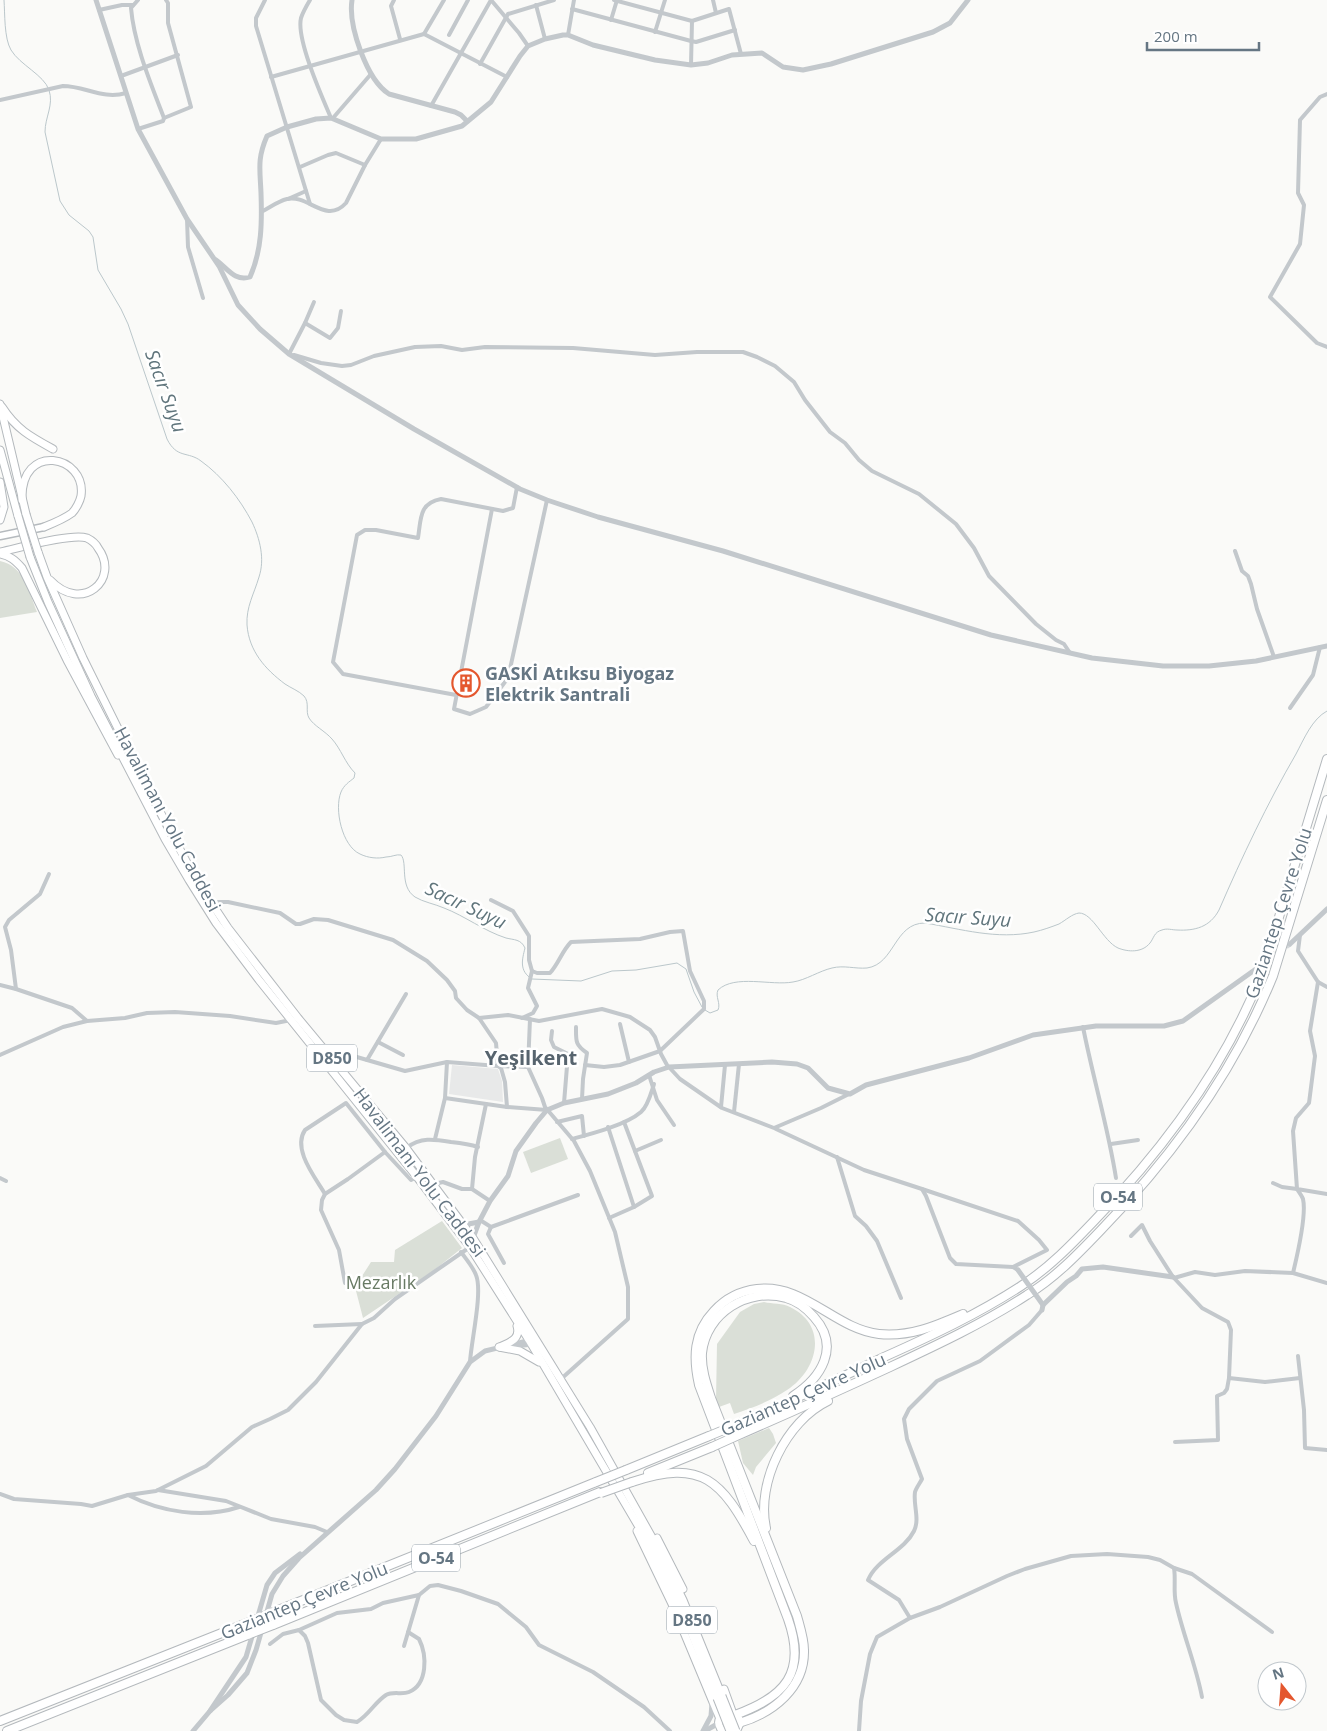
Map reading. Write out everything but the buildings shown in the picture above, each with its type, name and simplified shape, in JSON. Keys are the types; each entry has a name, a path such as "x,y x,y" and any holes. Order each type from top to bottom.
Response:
{"highway":[{"path":"0,403 12,422 19,429 52,449"},
{"name":"Havalimanı Yolu Caddesi","path":"0,403 22,500 46,577 83,658 148,789 195,878 228,928 406,1148 474,1238 534,1342 546,1370 649,1544 669,1582 688,1624 730,1731"},
{"name":"Havalimanı Yolu Caddesi","path":"0,450 30,557 48,602 87,687 175,856 216,922 470,1247 511,1312 561,1379 639,1514 683,1600 717,1697 739,1728"},
{"path":"22,500 22,486 25,477 36,464 51,460 60,461 72,469 80,480 82,490 80,500 73,512 44,527"},
{"path":"0,482 4,507 0,520"},
{"path":"0,553 70,537 87,538 94,543 102,556 104,563 102,579 93,590 87,593 69,594 61,590 46,577"},
{"path":"0,553 15,560 22,568 89,703 112,745 132,775"},
{"name":"Gaziantep Çevre Yolu","path":"0,1721 728,1428 806,1394 948,1327 1021,1286 1043,1270 1070,1246 1115,1200 1189,1109 1212,1072 1262,973 1327,759"},
{"name":"Gaziantep Çevre Yolu","path":"7,1731 712,1447 811,1404 971,1328 1028,1295 1050,1279 1078,1254 1123,1208 1198,1115 1226,1069 1273,976 1327,800"},
{"path":"719,1721 725,1714 734,1715 762,1705 783,1688 794,1664 796,1643 699,1385 694,1355 701,1328 709,1316 721,1304 742,1292 774,1288 802,1297 856,1327 877,1334 897,1335 917,1332 939,1324 974,1310 1021,1286"},
{"path":"728,1428 792,1396 812,1382 818,1374 826,1356 825,1334 819,1322 798,1302 787,1298 763,1296 745,1299 735,1304 726,1310 708,1332 702,1355 703,1369 711,1398 786,1587"},
{"path":"499,1347 517,1337 518,1329 511,1312"},
{"path":"639,1514 654,1533 676,1573 704,1636 739,1728 765,1713 788,1695 799,1676 804,1661 803,1639 764,1520 766,1490 770,1474 794,1428 808,1414 823,1404 971,1328"},
{"path":"499,1347 525,1353 539,1362 546,1370"},
{"path":"631,1481 678,1472 703,1478 716,1485 732,1503 746,1526 777,1591"},
{"path":"717,1697 719,1721 722,1731"}],"main road":[{"path":"0,536 44,527"}],"street":[{"path":"96,0 138,128 187,219 213,258 238,305 260,329 290,354 414,429 517,487 547,500 644,531 723,552 991,635 1092,658 1163,666 1209,666 1274,657 1327,646"},
{"path":"138,0 131,8 132,23 164,118"},
{"path":"138,128 163,121 164,118 191,107 168,23 168,2 166,0"},
{"path":"265,0 256,18 256,26 310,204"},
{"path":"310,0 301,17 301,24 310,66 332,118"},
{"path":"352,0 351,22 371,74 382,90 389,94 456,112 462,115 467,122"},
{"path":"394,0 391,6 400,39"},
{"path":"424,34 444,0"},
{"path":"449,35 468,0"},
{"path":"431,106 491,0 528,46"},
{"path":"480,64 508,14 554,0"},
{"path":"568,35 574,0"},
{"path":"611,20 616,0 692,21 730,9 741,54"},
{"path":"655,32 665,0"},
{"path":"713,0 716,13"},
{"path":"213,258 235,277 243,279 250,277 261,240 259,169 262,148 267,136 287,127 316,119 332,118 381,139 416,139 462,126 491,102 528,46 545,39 568,35 593,45 655,60 691,65 708,63 732,55 762,54 783,67 803,70 831,64 933,32 950,23 968,0"},
{"path":"99,10 122,5 133,5"},
{"path":"536,5 545,39"},
{"path":"572,9 696,42 735,30"},
{"path":"691,65 692,21"},
{"path":"271,77 400,39 424,34 506,77"},
{"path":"121,76 178,55"},
{"path":"332,118 371,74"},
{"path":"0,100 39,90 71,86 94,94 109,96 126,93"},
{"path":"1327,94 1320,97 1300,120 1298,194 1304,205 1300,244 1270,297 1317,343 1327,347"},
{"path":"288,199 310,204 325,211 342,207 381,139"},
{"path":"300,167 328,154 336,153 365,165"},
{"path":"261,212 306,191"},
{"path":"187,219 188,247 203,298"},
{"path":"290,354 314,302"},
{"path":"305,323 330,338 338,328 341,311"},
{"path":"290,354 321,363 342,366 351,365 374,356 415,347 441,346 462,350 485,347 573,348 655,355 697,352 744,352 775,366 794,382 830,432 845,443 859,460 872,471 919,494 956,524 974,548 990,576 1036,624 1064,644 1070,653"},
{"path":"456,695 343,674 333,662 354,545 357,535 365,530 376,530 418,538 423,510 426,504 432,501 441,500 503,511 514,508 517,487"},
{"path":"492,509 454,709 470,714 486,707 508,678 547,500"},
{"path":"1235,551 1242,571 1248,576 1251,584 1257,609 1274,657"},
{"path":"1290,708 1314,675 1320,647"},
{"path":"16,989 11,950 2,927 40,894 49,874"},
{"path":"491,900 513,912 530,936 529,960 531,972 528,988 537,1006 533,1014 522,1018"},
{"path":"211,902 228,902 280,913 296,924 314,919 328,920 393,940 427,961 447,980 456,998 467,1010 479,1018 496,1042 498,1066 501,1068 504,1077 507,1107"},
{"path":"1290,944 1327,909"},
{"path":"531,972 550,973 556,966 563,950 571,942 640,939 683,931 690,971 704,1007 660,1052 630,1062 604,1067 585,1065"},
{"path":"1300,935 1298,952 1318,982 1327,987"},
{"path":"774,1128 821,1108 866,1085 969,1058 1033,1035 1096,1026 1164,1026 1183,1021 1256,969"},
{"path":"1292,1273 1303,1216 1303,1199 1297,1189 1293,1131 1296,1118 1309,1103 1315,1056 1310,1031 1318,982"},
{"path":"0,985 72,1008 87,1021"},
{"path":"367,1060 406,994"},
{"path":"479,1018 508,1016 539,1021 602,1009 630,1017 650,1030 672,1072 721,1107 774,1128 864,1170 1018,1221 1047,1250 1013,1267"},
{"path":"0,1056 63,1027 87,1021 125,1018 147,1013 175,1012 230,1016 276,1023 291,1020"},
{"path":"530,1019 528,1067 547,1110 572,1139 590,1171 615,1232 628,1287 628,1319 561,1379"},
{"path":"620,1024 630,1062"},
{"path":"576,1027 577,1044 580,1049 587,1053 582,1099"},
{"path":"1083,1028 1111,1144 1116,1178"},
{"path":"552,1031 551,1040 554,1047 568,1054 564,1103"},
{"path":"378,1042 403,1055"},
{"path":"330,1055 343,1053 405,1071 448,1062 528,1067"},
{"path":"435,1139 445,1098 448,1062"},
{"path":"445,1098 507,1107 547,1110 564,1103 608,1094 669,1067 772,1062 797,1064 808,1068 828,1088 850,1094"},
{"path":"721,1107 724,1064"},
{"path":"734,1112 738,1064"},
{"path":"649,1075 654,1084 657,1100 674,1126"},
{"path":"572,1139 624,1122 642,1111 654,1084"},
{"path":"325,1194 305,1159 302,1149 302,1135 305,1130 346,1103 384,1152 411,1180 417,1177"},
{"path":"472,1189 486,1104"},
{"path":"474,1238 479,1221 490,1201 508,1176 516,1152 547,1110"},
{"path":"557,1122 582,1116 584,1136"},
{"path":"610,1218 652,1196 624,1122"},
{"path":"608,1127 634,1207"},
{"path":"406,1148 413,1142 435,1139 478,1146"},
{"path":"635,1152 661,1140"},
{"path":"1111,1144 1138,1140"},
{"path":"345,1283 339,1250 321,1210 322,1200 325,1194 384,1152"},
{"path":"837,1157 856,1216 877,1242 901,1298"},
{"path":"0,1178 6,1181"},
{"path":"434,1184 443,1182 462,1189 472,1189 490,1201"},
{"path":"1273,1183 1282,1187 1327,1194"},
{"path":"922,1188 950,1258 956,1264 1013,1267 1018,1270 1043,1307"},
{"path":"504,1263 488,1234 491,1227 578,1195"},
{"path":"463,1225 479,1221 491,1227"},
{"path":"1131,1236 1142,1225 1173,1277"},
{"path":"315,1326 362,1324 374,1318 395,1299 470,1247"},
{"path":"461,1252 477,1276 478,1285 476,1317 470,1347 470,1362"},
{"path":"910,1618 899,1600 868,1580 888,1557 907,1541 914,1530 917,1518 915,1491 922,1479 907,1439 904,1419 909,1409 937,1381 980,1361 1029,1325 1043,1307 1082,1269 1103,1266 1173,1277"},
{"path":"1175,1442 1218,1440 1217,1396 1224,1393 1229,1378 1231,1330 1228,1322 1202,1308 1174,1278 1195,1272 1215,1275 1245,1271 1292,1273 1327,1282"},
{"path":"0,1494 14,1499 92,1506 128,1495 158,1490 206,1466 235,1442 243,1432 288,1410 316,1382 362,1324"},
{"path":"210,1711 228,1695 246,1673 256,1650 272,1594 283,1576 314,1544 376,1490 395,1469 436,1416 470,1362 485,1351 534,1342"},
{"path":"1298,1356 1304,1410 1305,1448 1327,1450"},
{"path":"1229,1378 1265,1382 1300,1378"},
{"path":"158,1490 226,1501 279,1521 315,1527 327,1532"},
{"path":"128,1495 145,1503 178,1513 226,1512 239,1507"},
{"path":"193,1731 210,1711 246,1657 267,1585 275,1573 314,1544"},
{"path":"859,1731 863,1691 870,1654 877,1637 910,1618 940,1607 1025,1568 1071,1556 1107,1554 1148,1557 1160,1560 1174,1568 1192,1574 1272,1632"},
{"path":"1174,1568 1176,1604 1202,1697"},
{"path":"270,1644 283,1634 299,1630 337,1613 371,1609 383,1603 419,1595 430,1586 438,1585 498,1604 526,1627 539,1645 593,1672 644,1707 670,1731"},
{"path":"404,1646 419,1595"},
{"path":"299,1630 305,1636 308,1643 316,1675 318,1694 321,1700 344,1720 357,1722 388,1694 410,1692 420,1682 424,1668 423,1648 419,1639 408,1632"},
{"path":"704,1731 711,1716 712,1704 717,1697"},
{"path":"704,1731 719,1721"}],"shaded area":[{"path":"452,1065 498,1069 502,1081 503,1102 449,1094"}],"green space":[{"path":"0,561 15,568 20,574 28,588 37,612 0,618"},
{"path":"560,1138 568,1159 531,1173 523,1152"},
{"name":"Mezarlık","path":"442,1221 462,1248 433,1271 363,1318 355,1287 371,1262 394,1262 395,1250"},
{"path":"764,1302 790,1307 802,1315 810,1325 814,1336 815,1348 812,1360 798,1381 787,1390 768,1401 734,1414 730,1403 719,1407 716,1400 717,1344 740,1312 754,1304"},
{"path":"769,1428 776,1443 756,1467 753,1475 743,1463 738,1441"}],"waterway":[{"name":"Sacır Suyu","path":"4,0 6,33 11,50 42,80 49,90 50,106 45,132 60,201 69,215 89,231 93,237 98,270 128,324 167,439 175,449 196,458 209,467 223,481 247,513 255,529 261,549 262,563 248,612 247,625 251,643 265,666 285,684 304,696 307,701 309,718 332,739 355,773 354,778 341,792 338,808 341,826 348,843 360,854 370,857 380,858 401,855 404,863 405,881 410,892 415,897 452,911 498,935 517,940 525,948 522,961 523,969 532,979 581,981 612,971 636,970 677,963 686,969 694,992 702,1007"},
{"name":"Sacır Suyu","path":"705,1010 710,1013 718,1010 718,990 725,985 743,981 793,982 832,968 867,968 876,965 884,959 907,929 925,923 979,933 1006,935 1037,931 1059,924 1079,913 1089,917 1108,940 1118,948 1130,951 1143,949 1159,931 1168,929 1190,930 1201,927 1207,924 1219,910 1255,831 1305,736 1317,719 1327,711"}],"tunnel":[{"path":"1256,969 1290,944"}],"place":[{"name":"GASKİ Atıksu Biyogaz Elektrik Santrali","path":"466,683"}],"district":[{"name":"Yeşilkent","path":"531,1057"}]}
